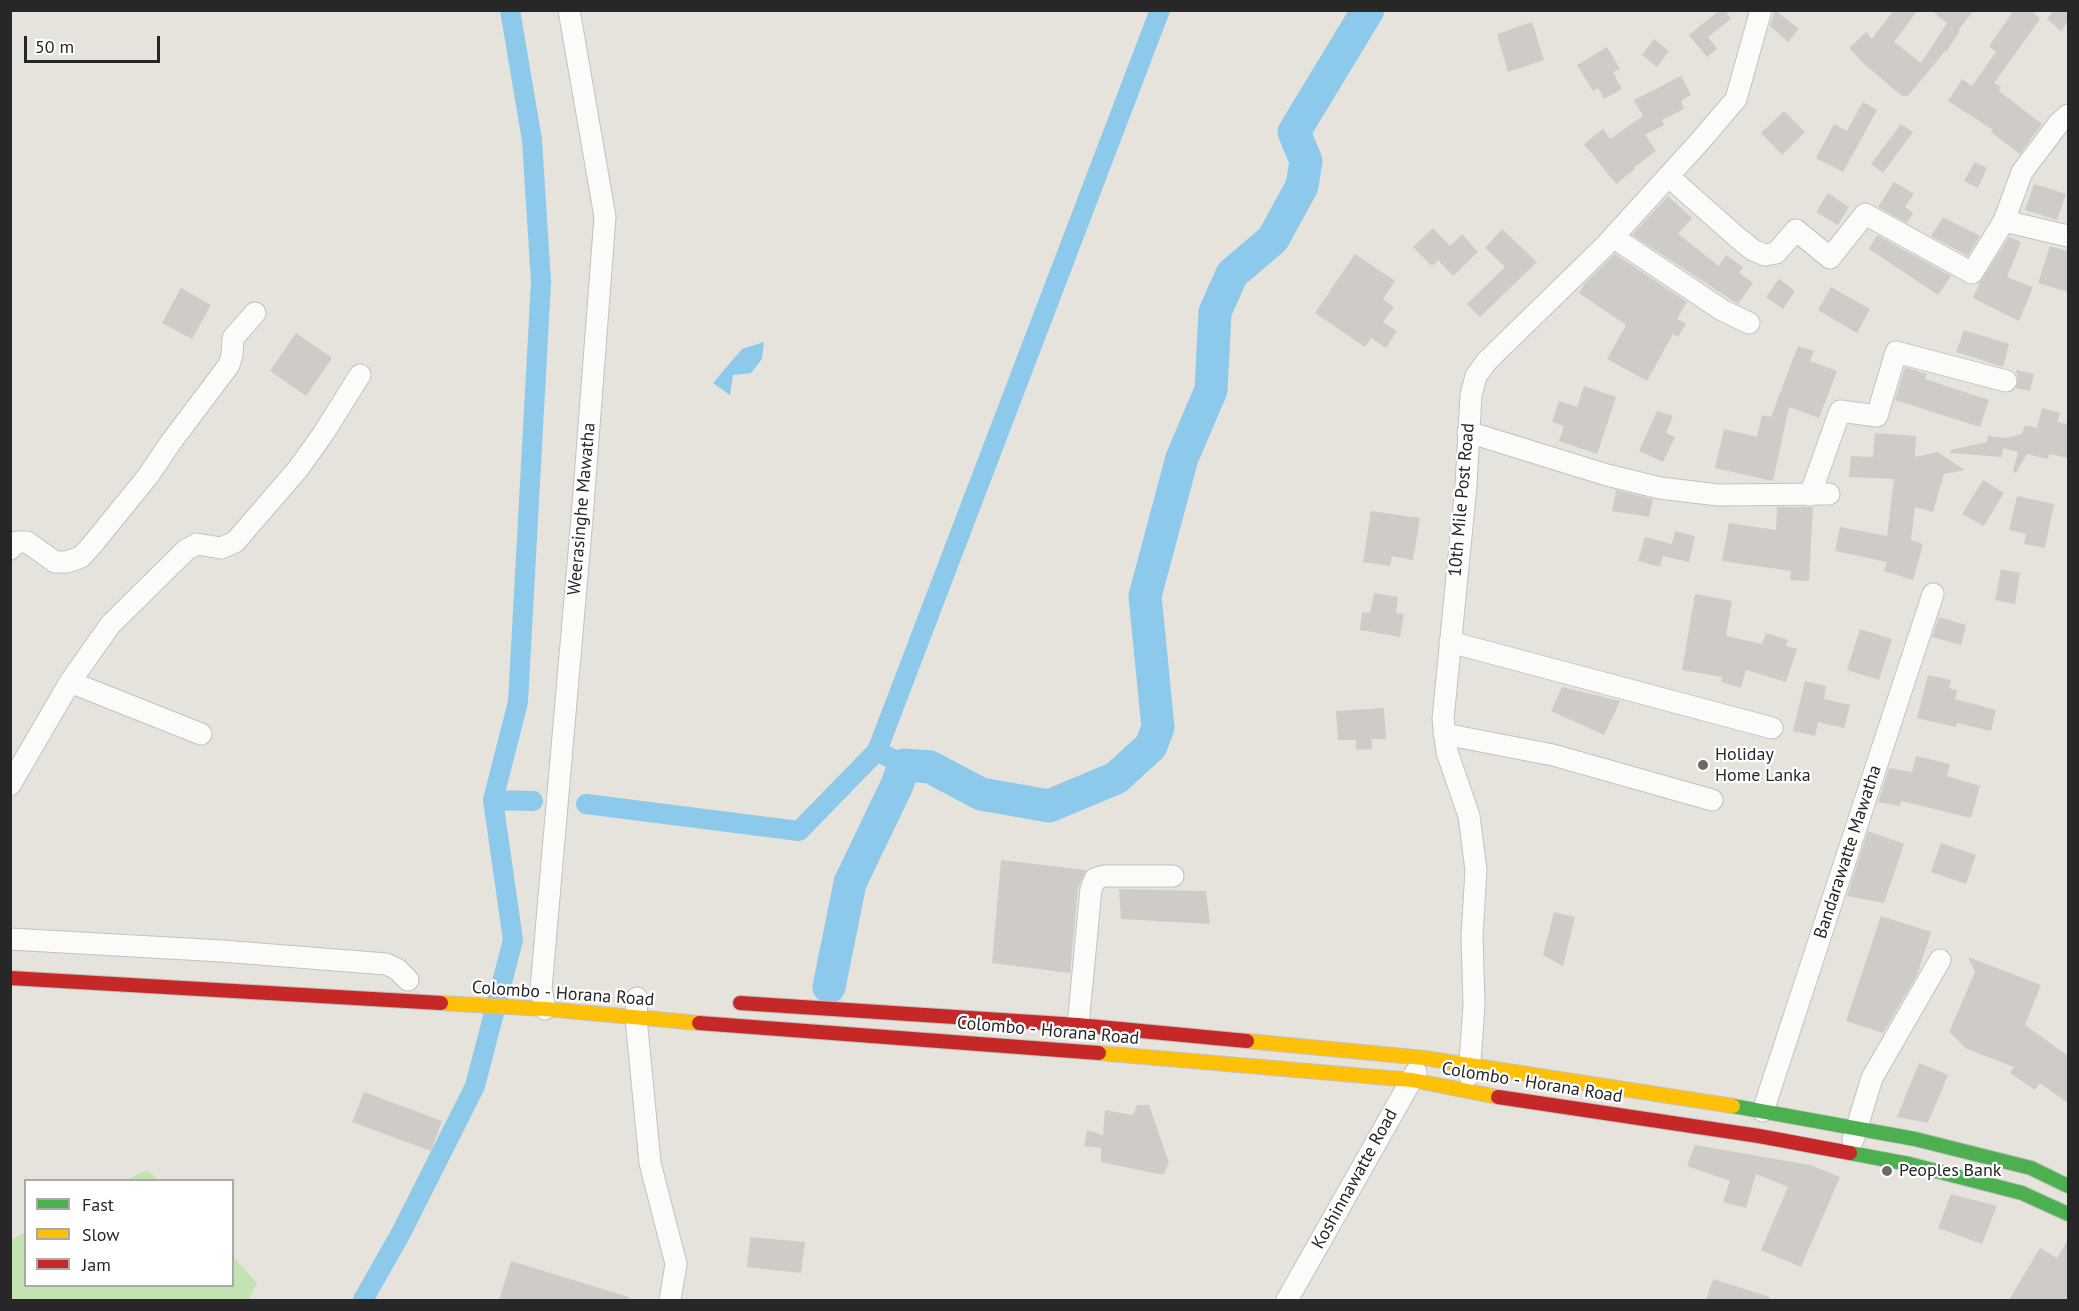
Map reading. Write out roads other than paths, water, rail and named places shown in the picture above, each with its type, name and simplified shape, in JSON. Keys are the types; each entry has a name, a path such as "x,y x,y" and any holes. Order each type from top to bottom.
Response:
{"main road":[{"name":"Colombo - Horana Road","path":"10,978 418,1003 539,997 637,1003 1064,1050 1412,1080 1466,1092 1759,1136 1851,1153 1963,1176 2022,1193 2068,1214"},
{"path":"385,979 416,981"},
{"name":"Colombo - Horana Road","path":"731,1003 1078,1025 1424,1058 1470,1067 1763,1110 1856,1127 2031,1168 2068,1186"}],"street":[{"name":"Weerasinghe Mawatha","path":"539,997 582,518 605,217 569,10"},
{"name":"10th Mile Post Road","path":"1466,1092 1474,1006 1472,936 1476,870 1469,816 1447,752 1444,734 1450,642 1466,484 1471,395 1476,376 1487,361 1613,237 1736,99 1761,10"},
{"path":"1668,176 1753,250 1765,255 1776,253 1796,230 1830,258 1865,214 1972,273 2004,221 2022,172 2059,123 2068,115"},
{"path":"2004,221 2068,236"},
{"path":"1613,237 1722,310 1749,323"},
{"path":"10,549 16,542 27,542 54,562 81,557 148,477 228,365 232,355 233,338 255,313"},
{"path":"1468,432 1607,476 1660,488 1718,495 1819,494 1840,411 1877,416 1896,352 2006,381"},
{"path":"10,785 70,682 110,625 186,550 197,544 221,548 235,542 298,469 360,375"},
{"name":"Bandarawatte Mawatha","path":"1763,1110 1933,594"},
{"path":"1450,642 1773,728"},
{"path":"70,682 201,734"},
{"path":"1444,734 1553,755 1713,800"},
{"path":"1078,1025 1091,889 1095,879 1104,876 1173,876"},
{"path":"10,939 222,951 386,964 416,981"},
{"path":"1851,1153 1856,1127 1872,1078 1940,960"},
{"path":"637,1003 650,1163 675,1264 670,1300"},
{"name":"Koshinnawatte Road","path":"1287,1300 1424,1058"}],"water":[{"path":"764,342 762,359 751,373 733,375 730,395 713,383 742,349"}],"waterway":[{"path":"363,1300 401,1233 475,1086 513,940 493,800 518,702 541,282 532,140 510,10"},
{"path":"904,765 877,751 1160,10"},
{"path":"829,987 850,883 897,785 904,765 930,767 981,794 1049,806 1116,778 1151,746 1158,727 1145,596 1182,458 1211,390 1215,312 1232,274 1273,239 1302,186 1306,161 1294,132 1368,10"},
{"path":"586,804 799,831 877,751"},
{"path":"493,800 533,801"}],"place":[{"name":"Holiday Home Lanka","path":"1703,765"},
{"name":"Peoples Bank","path":"1887,1171"}]}
